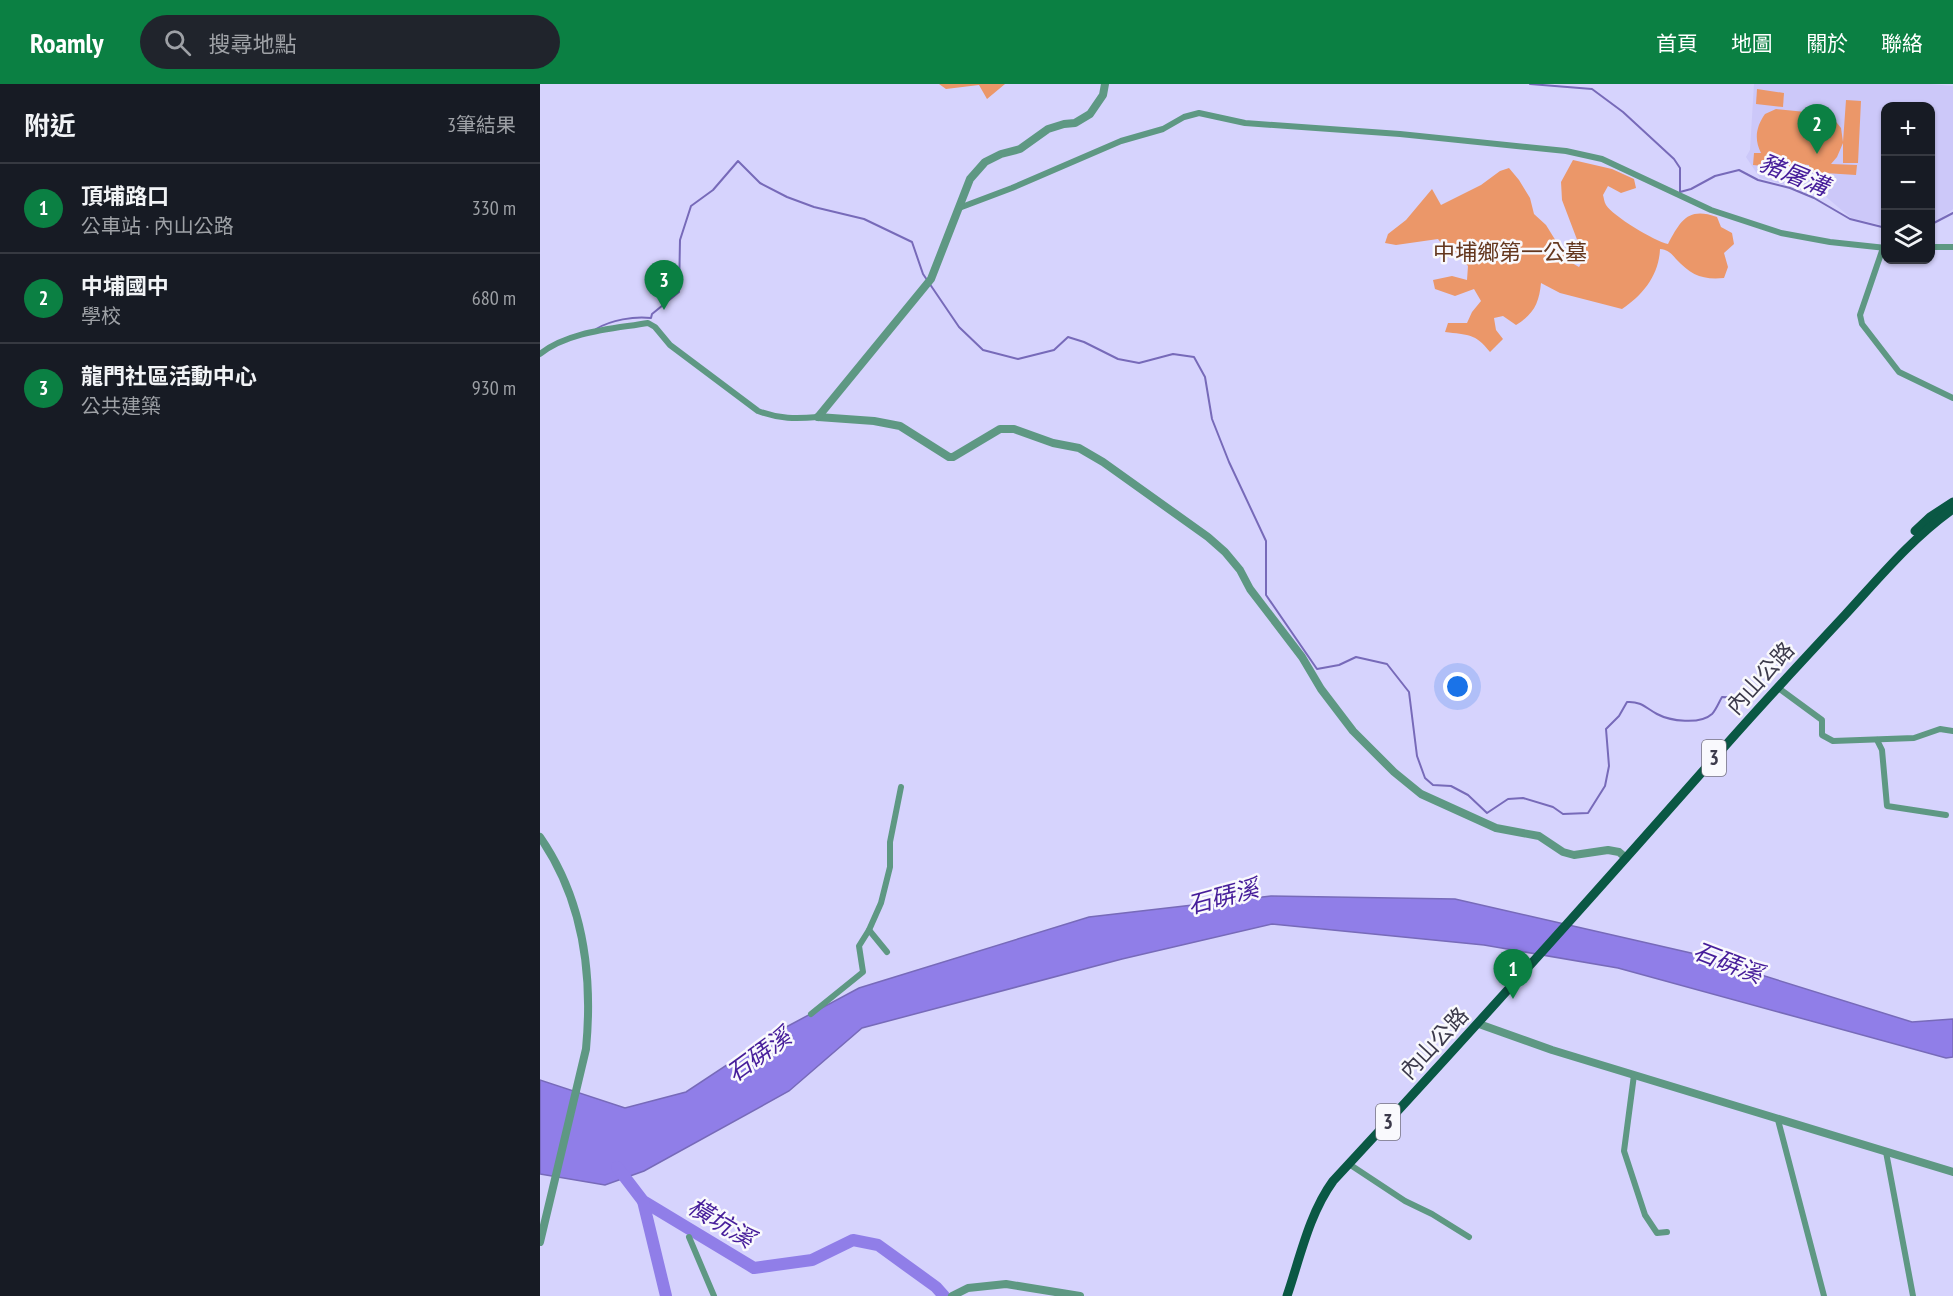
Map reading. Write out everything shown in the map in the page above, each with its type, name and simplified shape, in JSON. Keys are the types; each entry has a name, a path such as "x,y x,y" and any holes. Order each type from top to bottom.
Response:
{"main road":[{"name":"內山公路","path":"1839,622 1842,611 1888,557 1930,517 1953,502"},
{"name":"內山公路","path":"1287,1296 1320,1201 1333,1181 1479,1024 1777,687 1889,565 1914,540 1953,509"}],"street":[{"path":"818,417 928,282 970,179 985,162 1001,154 1020,149 1048,129 1075,123 1090,114 1103,95 1105,84"},
{"path":"959,208 1121,141 1163,129 1184,117 1199,113 1245,123 1400,134 1566,151 1602,159 1711,210 1781,233 1881,248"},
{"path":"1935,248 1953,247"},
{"path":"1881,256 1860,315 1862,324 1899,372 1953,398"},
{"path":"540,354 552,345 597,331 648,323 655,327 670,345 758,411 773,417 792,419 818,417 874,421 900,426 949,457 953,457 1000,429 1014,429 1053,443 1079,448 1161,502 1225,552 1353,731 1420,794 1496,828 1539,836 1563,852 1574,855 1608,850 1619,852 1626,858"},
{"path":"1777,687 1822,720 1822,735 1833,741 1914,738 1940,729 1953,730"},
{"path":"1877,740 1882,750 1887,806 1946,815"},
{"path":"811,1014 843,987 862,975 863,966 859,946 881,903 890,867 890,842 901,787"},
{"path":"540,837 556,863 580,927 585,948 588,1024 586,1049 540,1242"},
{"path":"869,930 887,952"},
{"path":"1479,1024 1552,1050 1953,1172"},
{"path":"1634,1075 1624,1151 1645,1215 1657,1233 1667,1232"},
{"path":"1778,1120 1824,1296"},
{"path":"1886,1152 1913,1296"},
{"path":"1349,1164 1405,1201 1432,1214 1468,1238"},
{"path":"689,1237 714,1296"},
{"path":"954,1295 968,1288 1006,1284 1080,1296"}],"shaded area":[{"path":"1754,84 1953,86 1953,209 1939,220 1935,221 1935,102 1881,102 1881,225 1851,218 1825,196 1760,178 1746,157 1750,150"}],"green space":[{"path":"939,84 1005,84 987,99 979,85 946,89"},
{"path":"1757,89 1784,93 1783,107 1756,104"},
{"path":"1846,100 1861,101 1858,163 1843,163 1843,143 1831,164 1857,165 1856,175 1809,172 1809,165 1796,164 1794,169 1753,165 1754,153 1761,153 1757,143 1757,133 1765,114 1776,109 1826,114 1833,118 1841,128 1843,142"},
{"name":"中埔鄉第一公墓","path":"1573,160 1612,169 1634,179 1636,188 1621,193 1608,186 1603,195 1605,204 1625,221 1662,242 1668,244 1677,228 1692,215 1707,214 1717,217 1721,227 1732,233 1734,244 1724,253 1728,267 1724,278 1697,275 1669,252 1660,249 1657,267 1648,284 1622,309 1560,293 1541,283 1535,307 1522,321 1516,325 1503,316 1494,318 1496,330 1503,339 1490,352 1475,338 1445,332 1448,323 1467,323 1481,301 1474,289 1455,296 1435,289 1433,280 1452,276 1467,280 1468,266 1457,253 1444,247 1438,239 1396,245 1385,243 1388,234 1406,220 1432,189 1441,205 1509,168 1530,198 1534,214 1546,225 1572,263 1579,267 1584,258 1562,200 1561,182"}],"water":[{"name":"石硦溪","path":"1271,896 1455,899 1691,953 1912,1022 1953,1019 1953,1057 1946,1058 1618,968 1484,945 1272,924 1122,959 862,1028 789,1091 644,1171 605,1185 540,1174 540,1080 625,1108 686,1092 775,1033 859,988 1089,917"}],"waterway":[{"name":"豬屠溝","path":"1530,84 1592,89 1623,112 1674,159 1680,168 1680,192 1691,189 1715,176 1739,170 1758,180 1790,188 1814,198 1850,219 1881,227"},
{"path":"596,329 623,319 651,318 652,314 679,292 680,240 691,206 713,190 738,161 760,183 787,197 814,207 864,219 912,242 923,274 959,327 983,350 1018,359 1054,350 1068,337 1084,342 1118,359 1139,363 1173,354 1194,357 1205,377 1212,419 1229,462 1266,541 1266,595 1317,669 1339,665 1356,657 1387,664 1409,692 1417,756 1425,778 1433,785 1451,786 1468,795 1487,813 1508,799 1523,798 1553,807 1563,814 1588,813 1605,786 1609,766 1606,729 1619,716 1627,702 1640,704 1669,718 1693,721 1712,714 1722,697 1748,698"},
{"name":"豬屠溝","path":"1935,222 1953,213"},
{"name":"橫坑溪","path":"617,1167 643,1201 754,1268 812,1260 853,1240 878,1245 936,1287 944,1296"},
{"path":"643,1201 666,1296"}],"place":[{"name":"中埔國中","path":"1817,154"},
{"name":"龍門社區活動中心","path":"664,310"},
{"name":"頂埔路口","path":"1513,999"}]}
